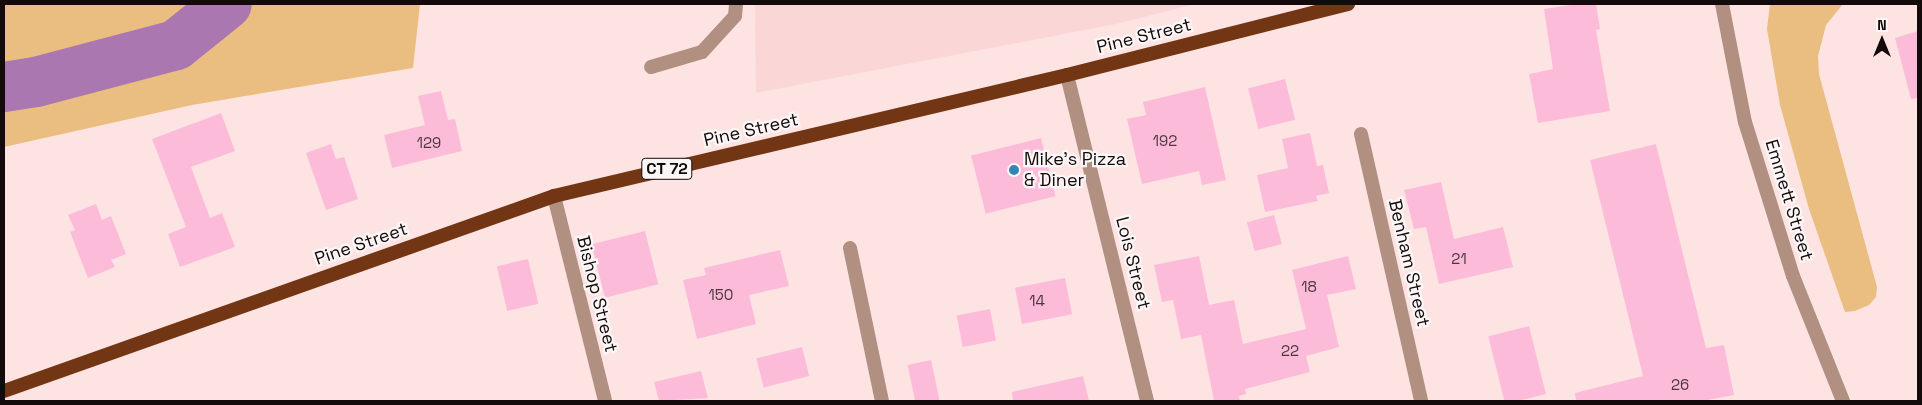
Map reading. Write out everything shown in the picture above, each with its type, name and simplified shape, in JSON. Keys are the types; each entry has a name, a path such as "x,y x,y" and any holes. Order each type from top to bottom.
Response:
{"highway":[{"name":"Pine Street","path":"4,391 554,196 1067,75 1348,4"}],"street":[{"path":"651,67 702,52 735,16 736,4"},
{"name":"Emmett Street","path":"1722,4 1745,122 1793,276 1844,401"},
{"name":"Lois Street","path":"1067,75 1147,401"},
{"name":"Benham Street","path":"1360,134 1420,401"},
{"name":"Bishop Street","path":"554,196 605,401"},
{"path":"850,248 882,401"}],"shaded area":[{"path":"4,4 420,4 413,68 192,105 4,147"},
{"path":"755,4 1195,4 1116,24 756,93"},
{"path":"1770,4 1843,4 1826,25 1818,56 1819,74 1877,287 1876,297 1869,305 1855,311 1845,312 1809,209 1780,105 1767,29"}],"building":[{"path":"1577,4 1596,4 1600,29 1596,30 1610,111 1538,123 1529,74 1553,69 1544,9"},
{"path":"1918,31 1918,98 1911,99 1895,38"},
{"path":"1285,79 1295,120 1258,129 1248,88"},
{"path":"1205,87 1226,180 1202,185 1199,171 1142,184 1127,119 1146,115 1143,102"},
{"path":"441,91 448,120 455,119 462,151 392,168 384,135 425,125 418,96"},
{"path":"221,113 235,151 191,167 210,218 222,213 235,247 180,267 168,234 186,227 152,139"},
{"path":"1310,133 1317,166 1323,165 1329,193 1316,196 1318,201 1265,212 1257,175 1288,168 1282,139"},
{"path":"1041,138 1056,196 986,214 971,155"},
{"path":"331,144 336,159 344,157 358,199 326,210 306,153"},
{"path":"1656,144 1706,348 1724,345 1734,395 1702,401 1576,401 1575,393 1643,376 1590,160"},
{"path":"1441,182 1454,239 1503,227 1513,267 1439,284 1426,227 1414,229 1404,190"},
{"path":"96,204 102,220 111,216 126,254 111,260 115,267 88,278 70,232 75,230 68,215"},
{"path":"1274,215 1282,244 1255,251 1247,222"},
{"path":"645,231 658,284 605,298 592,244"},
{"path":"780,250 789,286 749,295 756,324 697,339 683,280 706,275 704,268"},
{"path":"1199,256 1209,305 1234,300 1243,344 1306,329 1292,270 1348,256 1356,289 1327,295 1339,347 1306,356 1310,372 1245,389 1246,394 1239,396 1240,401 1214,401 1201,335 1181,339 1173,300 1162,302 1154,265"},
{"path":"528,259 538,304 507,311 497,266"},
{"path":"1065,278 1072,314 1022,324 1015,288"},
{"path":"990,309 996,340 963,347 957,315"},
{"path":"1529,326 1546,394 1518,401 1504,401 1488,336"},
{"path":"802,347 809,376 764,387 756,358"},
{"path":"931,360 940,401 915,401 908,365"},
{"path":"701,371 708,398 659,401 654,382"},
{"path":"1083,376 1089,401 1013,401 1012,392"}],"waterway":[{"path":"4,87 36,82 176,45 227,4"}],"place":[{"name":"Mike's Pizza & Diner","path":"1014,170"}]}
